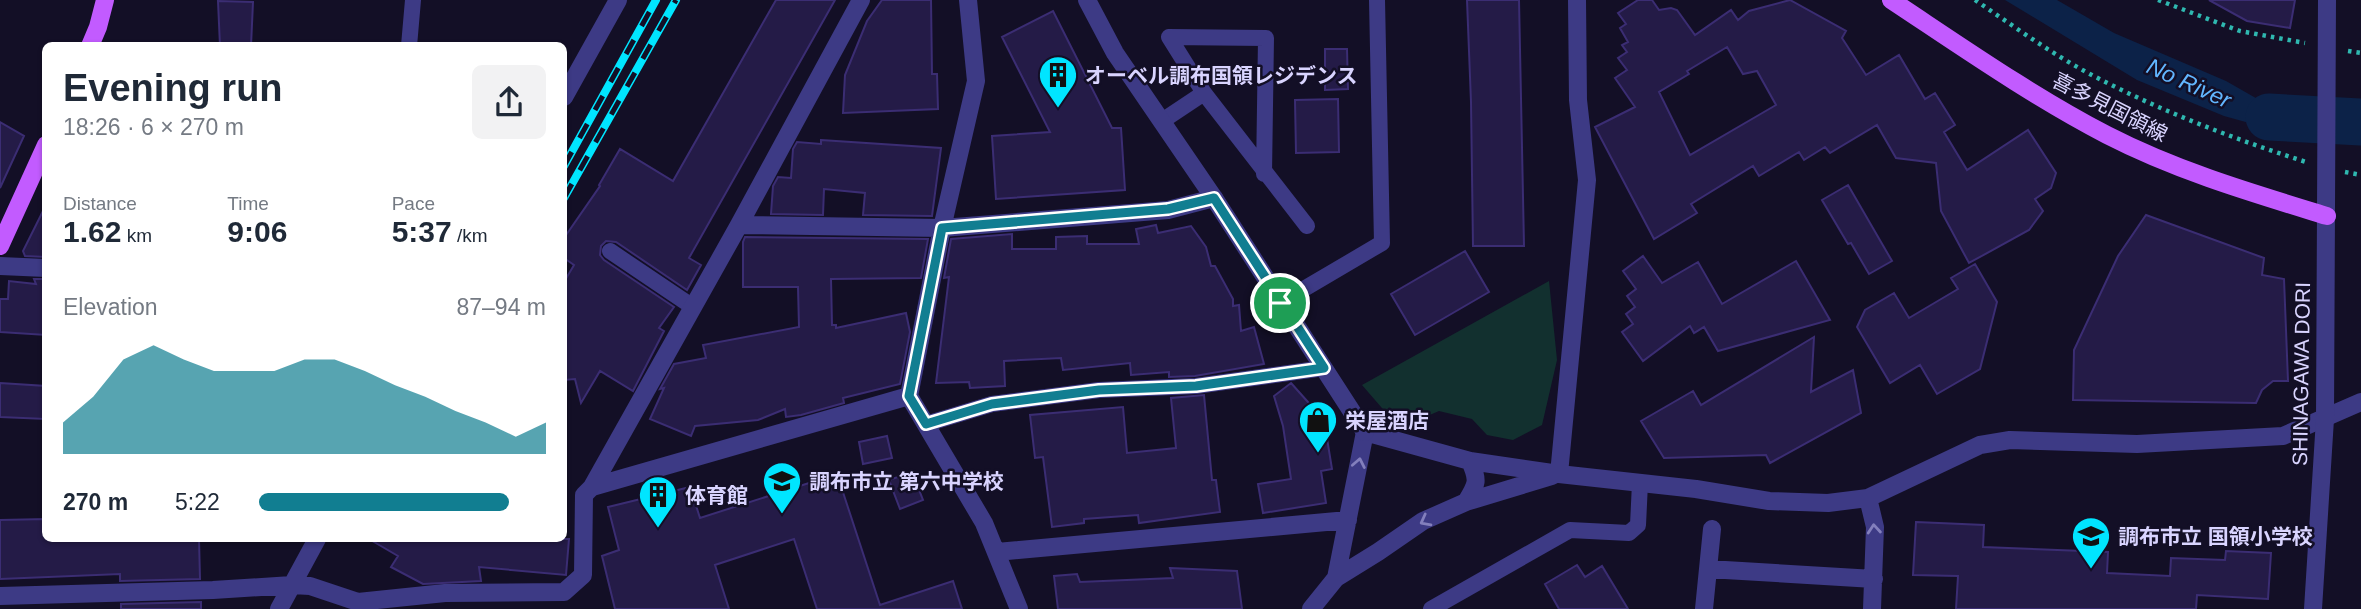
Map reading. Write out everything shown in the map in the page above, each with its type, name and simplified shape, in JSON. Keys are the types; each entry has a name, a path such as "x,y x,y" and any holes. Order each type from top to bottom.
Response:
{"main road":[{"path":"92,42 99,27 105,0"},
{"name":"喜多見国領線","path":"1891,0 2009,79 2108,135 2223,184 2327,216"},
{"path":"0,246 42,154"}],"street":[{"path":"567,92 618,0"},
{"path":"0,596 292,585 310,586 358,605 445,593 493,601 564,592 583,575 584,495 592,487 739,225 861,0"},
{"path":"968,0 975,81 942,228 909,396 984,523 1019,609"},
{"path":"1087,0 1115,52 1214,198 1365,432 1470,461 1696,489 1769,501 1828,503 1868,498 1980,445 2010,440 2137,444 2283,436 2361,402"},
{"path":"1559,474 1587,180 1578,100 1577,0"},
{"path":"2326,51 2327,0"},
{"name":"SHINAGAWA DORI","path":"2313,609 2325,419 2326,51"},
{"path":"739,225 942,228 1168,209 1214,198"},
{"path":"0,266 42,268"},
{"path":"592,487 909,396"},
{"path":"1336,578 1365,432"},
{"path":"1466,502 1476,485 1470,461"},
{"path":"1311,609 1336,578 1423,521 1466,502 1559,474"},
{"path":"1868,498 1875,527 1872,609"},
{"path":"997,552 1347,525"},
{"path":"1347,525 1359,544 1378,552"},
{"path":"1704,609 1712,529"},
{"path":"279,609 315,542"},
{"path":"1708,569 1874,579"}],"lane":[{"path":"409,42 413,0"},
{"path":"1280,303 1382,243 1377,0"},
{"path":"1264,174 1266,38 1169,37 1204,93 1264,174 1307,226"},
{"path":"1162,121 1204,93"},
{"path":"610,251 693,307"},
{"path":"926,424 992,404 1099,390 1196,386 1324,368"},
{"path":"1431,609 1570,530 1629,533 1638,525 1640,483"}],"path":[{"path":"1975,0 2085,72 2156,106 2247,143 2327,169"},
{"path":"2158,0 2241,31 2326,51"}],"green space":[{"path":"1549,281 1557,360 1542,425 1513,440 1487,435 1472,419 1439,411 1425,417 1388,415 1362,385"}],"water":[{"path":"2005,0 2057,0 2114,33 2226,81 2261,101 2320,113 2322,143 2224,116 2137,80"}],"pier":[{"path":"2290,103 2322,110 2321,147 2287,137 2298,129"}],"building":[{"path":"776,0 835,0 689,258 701,265 687,290 616,242 606,241 601,246 600,255 604,260 674,307 659,328 664,331 633,391 600,371 581,403 575,379 567,380 567,277 574,265 567,260 567,234 600,186 620,149 673,181"},
{"path":"882,0 931,0 932,74 937,74 938,109 843,113 845,75 867,21"},
{"path":"1467,0 1519,0 1524,246 1473,246"},
{"path":"1638,0 1652,0 1659,10 1677,10 1695,35 1731,10 1738,20 1749,11 1790,0 1846,31 1842,38 1866,75 1899,55 1925,99 1935,93 1955,125 1944,132 1967,170 2028,130 2056,173 2051,188 2035,199 2043,211 2029,230 1969,263 1941,211 1936,163 1896,158 1877,125 1830,153 1825,147 1804,160 1799,152 1759,176 1753,166 1691,204 1697,213 1654,239 1595,127 1635,107 1615,78 1627,70 1618,58 1627,52 1622,45 1628,42 1620,28 1626,24 1618,13","holes":["1727,47 1743,74 1757,71 1776,105 1690,155 1659,92"]},
{"path":"2209,0 2295,0 2290,28 2247,21"},
{"path":"218,1 253,2 251,42 220,42"},
{"name":"オーベル調布国領レジデンス","path":"1053,11 1112,128 1121,128 1125,190 996,199 992,136 1050,132 1002,37"},
{"path":"1325,49 1347,49 1348,89 1325,90"},
{"path":"1338,99 1339,152 1296,153 1295,100"},
{"path":"0,122 24,136 0,188"},
{"path":"821,140 941,148 932,216 863,215 865,193 824,189 823,215 771,214 773,186 778,177 791,178 793,149 797,142 821,144"},
{"path":"1848,185 1892,261 1869,274 1822,200"},
{"path":"42,213 42,257 25,256 23,251"},
{"path":"2146,215 2264,258 2262,275 2284,279 2288,381 2273,381 2262,390 2256,403 2073,400 2074,350 2118,256"},
{"path":"1156,225 1158,233 1191,226 1206,247 1211,266 1215,266 1233,299 1233,306 1239,305 1241,331 1254,327 1264,364 1195,376 1169,377 1169,372 1131,375 1130,363 1063,370 1061,358 1004,361 1005,386 970,388 969,382 936,383 949,277 944,278 951,239 1012,234 1012,249 1056,249 1056,237 1087,236 1087,244 1139,244 1136,229"},
{"path":"745,237 928,239 921,278 831,279 832,325 836,325 836,328 906,313 910,332 900,384 843,398 844,403 801,415 786,417 785,409 758,420 695,426 691,436 650,419 664,388 660,389 674,364 706,358 703,345 799,327 798,287 743,287"},
{"path":"1465,251 1489,292 1415,335 1391,294"},
{"path":"1643,256 1662,283 1698,262 1722,304 1796,261 1830,320 1718,351 1704,327 1694,333 1690,326 1643,361 1622,332 1633,324 1626,314 1635,307 1627,296 1636,289 1623,271"},
{"path":"1975,264 1997,302 1980,369 1937,394 1920,365 1890,383 1857,327 1865,310 1894,293 1909,318 1958,289 1951,278"},
{"path":"34,279 42,279 42,335 0,332 0,299 8,299 9,281 36,284"},
{"path":"1814,337 1811,392 1853,370 1861,413 1770,463 1766,455 1664,458 1641,421 1693,391 1701,405"},
{"path":"0,383 42,386 42,419 0,417"},
{"path":"1291,383 1324,420 1332,469 1321,471 1326,503 1263,513 1258,484 1291,479 1283,426 1274,396"},
{"path":"1204,395 1212,480 1216,480 1220,512 1139,523 1138,515 1084,519 1084,523 1052,527 1043,457 1035,458 1030,415 1123,407 1127,453 1176,448 1171,398"},
{"path":"887,436 892,458 863,464 859,442"},
{"path":"912,472 923,500 900,509 889,480"},
{"path":"837,474 880,605 953,581 962,609 817,609 794,539 715,565 729,609 615,609 602,556 619,550 608,507 690,487 700,518"},
{"path":"42,519 42,542 199,542 200,579 120,581 120,574 0,579 0,520"},
{"path":"1916,522 1984,525 1983,547 2108,552 2107,573 2170,576 2171,558 2225,560 2226,551 2271,553 2268,599 2197,595 2196,609 1956,609 1958,576 1913,575"},
{"path":"569,539 566,575 479,567 481,581 423,584 391,567 398,556 374,542 567,542"},
{"path":"1577,565 1585,577 1602,566 1628,609 1559,609 1545,584"},
{"path":"1170,568 1237,571 1242,609 1058,609 1054,576 1077,574 1080,582 1173,578"},
{"path":"201,602 201,609 121,609 121,604"}],"waterway":[{"name":"No River","path":"2269,117 2361,122"}],"railway":[{"path":"567,161 656,0"},
{"path":"567,193 676,0"}],"place":[{"name":"オーベル調布国領レジデンス","path":"1058,109"},
{"name":"栄屋酒店","path":"1318,454"},
{"name":"調布市立 第六中学校","path":"782,515"},
{"name":"体育館","path":"658,529"},
{"name":"調布市立 国領小学校","path":"2091,570"}],"route":[{"path":"1214,198 1280,303 1324,368 1196,386 1099,390 992,404 926,424 909,396 942,228 1168,209 1214,198"}]}
